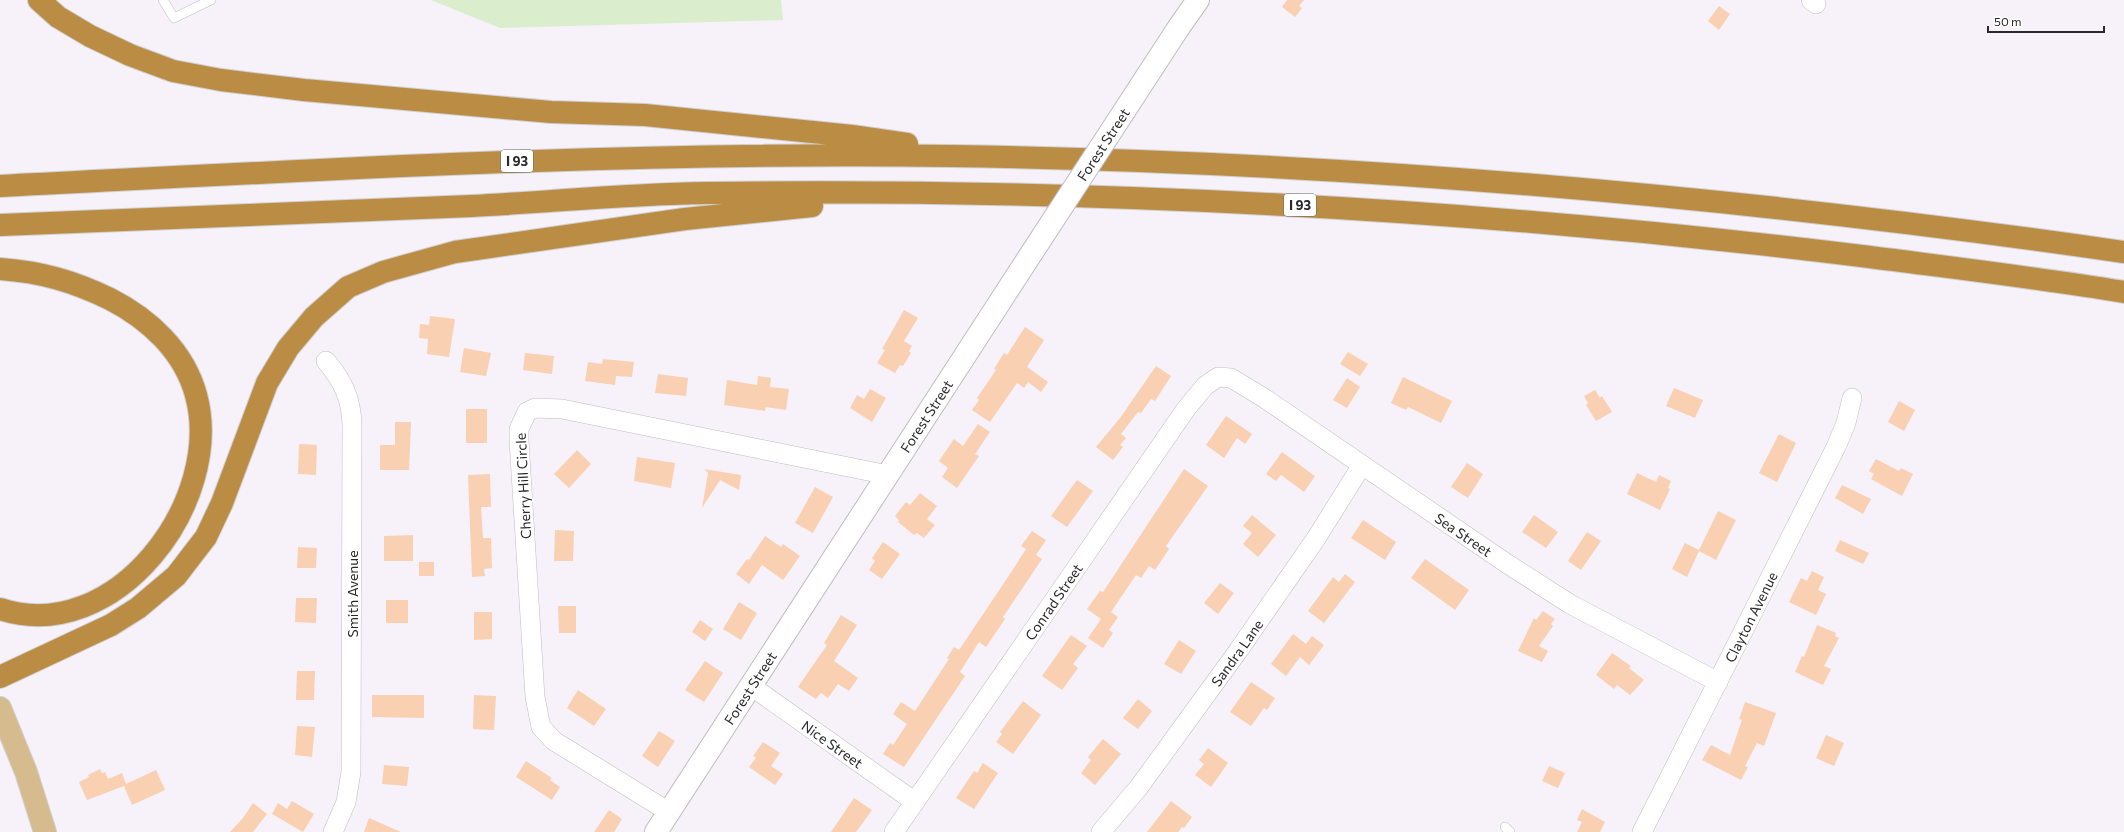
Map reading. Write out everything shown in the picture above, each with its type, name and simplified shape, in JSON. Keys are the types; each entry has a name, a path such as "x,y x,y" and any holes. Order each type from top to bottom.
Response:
{"highway":[{"path":"39,0 58,17 90,36 130,55 173,71 221,80 304,90 551,112 645,115 852,136 985,156"},
{"name":"I 93","path":"0,186 492,161 732,155 985,156 1170,162 1403,173 1539,184 1798,209 2124,252"},
{"name":"I 93","path":"0,225 472,206 701,193 998,194 1251,202 1394,211 1610,228 1823,251 2124,292"},
{"path":"0,677 111,625 138,608 176,576 206,537 222,503 267,383 288,348 314,317 348,287 383,272 455,252 684,219 942,194"},
{"path":"0,270 58,277 99,293 141,318 172,347 183,364 196,395 199,434 195,474 180,514 170,531 150,558 130,578 97,600 63,612 29,615 13,613 0,609"}],"main road":[{"path":"0,708 26,772 45,832"}],"street":[{"name":"Forest Street","path":"656,832 1195,1"},
{"name":"Smith Avenue","path":"326,361 338,375 347,390 352,406 351,772 346,802 332,832"},
{"name":"Sea Street","path":"1218,377 1230,378 1264,398 1506,563 1570,604 1718,682"},
{"name":"Conrad Street","path":"894,832 1186,409 1205,386 1218,377"},
{"name":"Clayton Avenue","path":"1642,832 1836,447 1846,423 1852,398"},
{"name":"Cherry Hill Circle","path":"669,812 554,741 541,727 535,697 519,440 519,429 526,412 535,408 562,409 888,475"},
{"name":"Sandra Lane","path":"1101,832 1139,787 1238,651 1317,537 1362,465"},
{"name":"Nice Street","path":"751,686 915,802"}],"lane":[{"path":"163,0 174,18 210,0"}],"green space":[{"path":"431,0 781,0 783,20 500,28"}],"building":[{"path":"1287,0 1304,0 1299,6 1302,8 1295,17 1282,7"},
{"path":"1719,6 1730,14 1719,30 1708,21"},
{"path":"904,310 918,318 904,341 912,346 909,351 911,353 903,366 900,365 895,373 877,363 885,350 882,349"},
{"path":"430,316 455,319 449,357 427,354 428,339 419,338 420,324 429,325"},
{"path":"1025,327 1044,340 1027,367 1048,382 1041,392 1028,382 1024,388 1017,383 990,422 972,410 979,400 977,398 996,370 994,369 1004,353 1007,355"},
{"path":"464,348 491,353 486,376 460,372"},
{"path":"1348,352 1368,364 1360,376 1340,364"},
{"path":"525,353 554,356 552,374 523,370"},
{"path":"603,359 634,362 632,377 616,376 615,385 585,381 588,362 602,364"},
{"path":"1156,366 1171,376 1155,401 1151,399 1141,413 1138,412 1121,434 1126,438 1120,445 1123,447 1113,460 1096,447 1120,418"},
{"path":"658,374 688,378 686,396 655,393"},
{"path":"758,376 771,378 770,387 789,389 786,410 766,407 765,411 724,405 727,380 757,385"},
{"path":"1403,377 1452,401 1441,423 1408,407 1406,410 1391,403"},
{"path":"1347,378 1360,387 1347,408 1333,400"},
{"path":"1674,388 1703,400 1695,418 1666,406"},
{"path":"870,389 886,398 872,422 850,408 857,395 864,399"},
{"path":"1595,390 1600,398 1602,396 1612,412 1596,421 1586,405 1588,403 1584,396"},
{"path":"1899,401 1915,410 1904,431 1888,422"},
{"path":"466,409 487,409 487,443 466,443"},
{"path":"1226,416 1252,434 1245,444 1237,438 1224,458 1206,445"},
{"path":"395,422 411,422 409,470 380,470 380,445 395,445"},
{"path":"978,424 990,432 975,454 979,456 957,488 942,477 948,468 939,461 954,439 963,446"},
{"path":"1779,434 1796,443 1777,482 1759,473"},
{"path":"299,444 317,445 316,475 298,474"},
{"path":"577,450 591,464 569,488 554,474"},
{"path":"1282,452 1315,476 1304,492 1281,475 1276,481 1266,474"},
{"path":"637,457 675,463 671,488 634,481"},
{"path":"1876,459 1899,471 1901,468 1913,474 1902,496 1871,479 1874,474 1869,471"},
{"path":"1467,463 1483,474 1468,498 1451,487"},
{"path":"704,469 741,475 739,490 720,480 702,508 708,473"},
{"path":"1184,469 1208,486 1166,546 1169,549 1155,570 1149,566 1141,578 1136,575 1111,612 1118,617 1109,630 1113,633 1103,648 1088,638 1101,619 1087,609 1100,591 1103,592"},
{"path":"1637,473 1656,482 1659,475 1671,481 1668,488 1670,489 1660,510 1627,494"},
{"path":"490,474 491,507 481,507 483,538 491,538 492,568 484,569 485,576 472,577 468,475"},
{"path":"1077,480 1093,491 1067,527 1051,516"},
{"path":"1842,485 1871,499 1863,514 1835,498"},
{"path":"815,487 833,497 813,533 795,523"},
{"path":"920,493 937,506 927,519 935,525 924,538 917,533 914,535 898,522 899,520 895,516 906,502 910,505"},
{"path":"1718,511 1736,520 1716,560 1699,551 1687,577 1672,569 1685,543 1699,550"},
{"path":"1252,515 1276,535 1258,557 1243,544 1252,533 1243,526"},
{"path":"1534,515 1558,532 1546,548 1522,532"},
{"path":"1363,520 1396,542 1385,560 1351,538"},
{"path":"555,530 574,531 573,561 554,561"},
{"path":"1032,531 1046,540 1036,555 1042,559 1003,617 1005,619 986,647 979,642 960,672 965,676 904,767 883,754 890,743 893,745 907,724 893,714 901,702 915,711 949,659 947,658 954,647 959,650 1008,577 1026,549 1021,546"},
{"path":"1587,532 1601,541 1581,570 1568,561"},
{"path":"413,535 413,561 384,561 384,536"},
{"path":"765,536 781,547 783,544 800,556 783,580 762,565 749,584 736,574 747,559 749,560"},
{"path":"1840,540 1869,553 1863,564 1835,551"},
{"path":"883,542 900,554 882,579 869,570 875,561 872,558"},
{"path":"298,547 317,548 316,568 297,568"},
{"path":"1425,559 1469,590 1455,610 1411,578"},
{"path":"419,562 434,562 434,576 419,576"},
{"path":"1812,571 1824,577 1818,590 1826,594 1816,615 1789,602 1801,578 1807,581"},
{"path":"1345,574 1355,582 1324,623 1308,611 1333,577 1339,582"},
{"path":"1220,583 1234,593 1218,614 1204,603"},
{"path":"296,598 317,598 316,623 295,622"},
{"path":"386,600 408,600 408,623 386,623"},
{"path":"739,602 757,613 741,640 723,629"},
{"path":"558,606 576,606 576,633 559,633"},
{"path":"1543,611 1555,619 1551,624 1553,626 1539,646 1548,651 1542,662 1518,651 1534,618 1536,620"},
{"path":"474,612 492,612 492,639 474,640"},
{"path":"841,615 857,625 834,661 858,678 849,691 838,684 828,698 821,693 816,699 798,687 827,645 824,643"},
{"path":"700,620 713,629 705,641 692,632"},
{"path":"1817,625 1836,633 1835,636 1839,638 1824,666 1831,669 1823,685 1795,672 1802,656 1804,657"},
{"path":"1293,634 1306,644 1312,636 1324,645 1309,665 1300,657 1286,676 1271,664"},
{"path":"1071,635 1087,646 1073,664 1078,668 1062,690 1042,676"},
{"path":"1179,640 1196,651 1181,674 1164,664"},
{"path":"1612,653 1631,666 1629,668 1644,680 1630,695 1617,685 1614,689 1596,675"},
{"path":"705,661 723,673 704,702 685,690"},
{"path":"297,671 315,671 314,700 296,700"},
{"path":"1251,682 1275,698 1267,710 1264,708 1251,726 1230,712"},
{"path":"578,690 606,709 594,726 567,708"},
{"path":"372,695 424,695 424,718 372,717"},
{"path":"474,695 496,696 494,730 473,729"},
{"path":"1138,699 1152,711 1138,729 1123,718"},
{"path":"1023,701 1041,715 1013,754 996,742 1002,734 1000,732"},
{"path":"1745,702 1776,713 1764,746 1757,743 1745,766 1748,767 1741,780 1702,760 1711,745 1730,755 1742,720 1739,719"},
{"path":"297,726 315,727 312,757 295,755"},
{"path":"659,731 675,741 658,767 642,756"},
{"path":"1826,735 1844,743 1834,766 1816,758"},
{"path":"1103,739 1121,754 1095,785 1081,773 1091,760 1088,757"},
{"path":"763,742 780,753 771,766 783,774 775,785 749,767 756,758 753,756"},
{"path":"1208,748 1228,763 1211,787 1195,775 1204,764 1199,760"},
{"path":"526,761 552,778 550,780 560,787 552,800 516,777"},
{"path":"983,763 998,773 974,809 956,798 974,771 977,773"},
{"path":"384,765 409,767 407,786 382,784"},
{"path":"1549,766 1565,773 1558,788 1542,781"},
{"path":"100,769 102,773 105,772 108,779 122,773 126,784 156,770 165,790 132,805 124,786 87,800 79,782 89,777 88,775"},
{"path":"854,798 872,810 856,832 831,832"},
{"path":"292,801 314,814 303,832 272,814 278,803 287,809"},
{"path":"1171,801 1192,817 1184,828 1182,827 1178,832 1147,832"},
{"path":"253,803 267,814 253,832 230,832 243,818"},
{"path":"1582,809 1605,822 1600,832 1577,832 1582,822 1577,820"},
{"path":"609,810 622,819 614,832 594,832"},
{"path":"369,818 401,832 364,832"}]}
